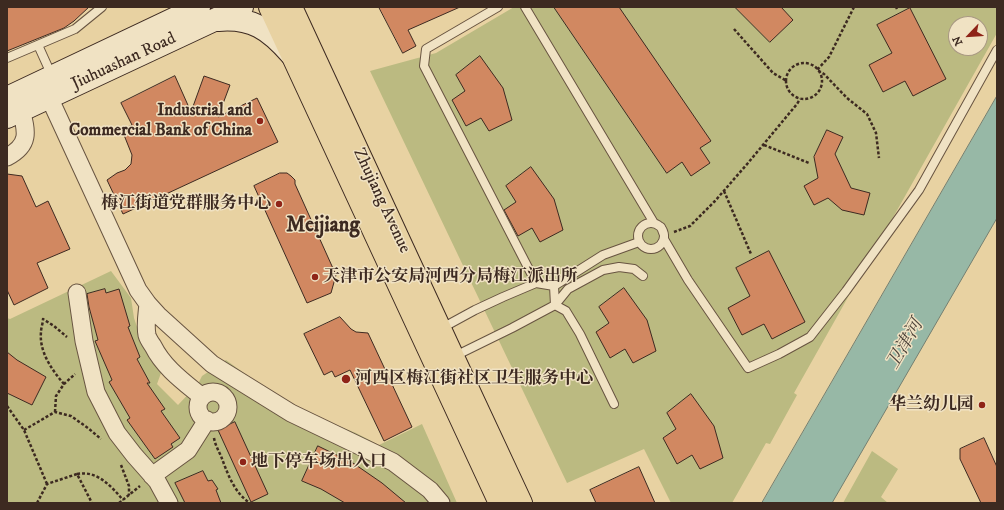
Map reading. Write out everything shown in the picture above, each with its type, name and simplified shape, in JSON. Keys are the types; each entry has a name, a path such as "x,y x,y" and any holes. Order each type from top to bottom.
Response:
{"main road":[{"path":"272,7 281,11 291,21 301,51"},
{"name":"Zhujiang Avenue","path":"291,7 301,51 500,503"},
{"name":"Zhujiang Avenue","path":"301,51 440,329 522,503"}],"street":[{"name":"Jiuhuashan Road","path":"12,108 51,87 207,13 242,7"},
{"path":"207,13 254,23 282,44 301,51"},
{"path":"51,87 138,290 148,304 212,364 233,378 316,426 393,462 430,490 441,503"},
{"path":"7,157 22,146 26,134 24,123 12,108"},
{"path":"77,293 88,364 96,392 118,433 134,455 157,481 168,503"},
{"path":"148,304 146,322 147,336 152,345 167,367 202,398"},
{"path":"221,395 233,378"},
{"path":"213,392 221,395 225,398 228,407 225,416 221,420 210,421 203,417 199,410 200,401 202,398 213,392"},
{"path":"152,476 188,450 210,421"}],"lane":[{"path":"7,58 75,29 102,7"},
{"path":"498,7 426,49 424,66 536,283"},
{"path":"526,7 654,223 661,227 664,237 688,280 748,368 779,354 810,337 846,291 920,190 997,50"},
{"path":"38,45 51,87"},
{"path":"654,223 645,224 641,227 637,235 639,242 643,247 652,250 660,247 664,237"},
{"path":"440,329 475,310 536,283 554,286 604,255 639,242"},
{"path":"453,357 555,305 568,289 603,270 619,267 634,269 643,276"},
{"path":"554,286 555,305"},
{"path":"555,305 566,310 580,334 614,404"}],"path":[{"path":"818,70 829,57 854,7"},
{"path":"734,29 773,73 787,81"},
{"path":"818,70 822,79 822,85 816,95 811,98 800,99 790,92 787,81 788,75 796,66 807,64 813,66 824,74 847,98 867,114 876,133 879,158"},
{"path":"664,237 690,226 724,191 764,145 800,99"},
{"path":"764,145 809,163"},
{"path":"724,191 751,254"},
{"path":"64,384 47,360 42,346 40,332 44,319 66,335 70,340"},
{"path":"55,412 56,396 64,384 88,364"},
{"path":"7,406 24,430 47,484"},
{"path":"24,430 55,412 71,416 102,440"},
{"path":"210,421 215,441 225,467 236,489 245,500 250,503"},
{"path":"118,460 129,486 129,494"},
{"path":"37,503 47,484 77,474 85,473 96,476 109,484 123,500"},
{"path":"77,474 92,503"},
{"path":"119,503 152,476"}],"shaded area":[{"path":"514,7 997,7 997,33 988,49 988,16 948,16 948,56 984,56 794,393 797,395 770,444 766,443 732,503 671,503 644,449 567,483 370,71 436,53"},
{"path":"111,271 131,298 134,318 144,348 161,373 157,384 178,405 198,384 202,376 226,360 263,387 316,417 356,433 379,445 422,424 457,503 7,503 7,318 10,319"},
{"path":"872,451 898,469 881,497 888,503 843,503"}],"water":[{"name":"卫津河","path":"997,96 997,218 832,503 762,503"}],"building":[{"path":"7,7 89,7 64,28 7,51"},
{"path":"379,7 460,7 408,30 416,46 403,53"},
{"path":"554,7 619,7 711,141 700,148 710,163 691,176 682,162 667,173"},
{"path":"735,7 781,7 793,20 770,42"},
{"path":"910,8 946,79 913,96 905,81 883,92 869,65 892,53 877,25"},
{"path":"480,56 503,88 512,120 489,131 481,118 466,126 452,100 465,91 456,75"},
{"path":"175,76 191,112 204,76 230,85 218,117 257,98 278,142 123,214 107,180 117,173 125,170 131,164 132,155 122,130 132,125 121,103"},
{"path":"827,130 843,137 835,154 851,188 870,193 864,215 842,210 828,198 814,205 804,186 818,178 814,157"},
{"path":"531,167 554,199 563,230 540,242 532,228 518,236 504,210 516,202 506,186"},
{"path":"280,173 287,173 295,180 295,184 336,275 331,293 307,303 254,186"},
{"path":"7,174 22,176 36,207 48,201 70,249 37,263 48,288 14,305 7,290"},
{"path":"769,251 805,322 772,339 764,324 742,335 728,308 750,296 736,268"},
{"path":"624,288 647,320 656,351 633,363 625,349 610,358 596,332 609,323 599,307"},
{"path":"105,289 106,293 119,289 130,326 128,327 140,357 137,359 150,383 147,383 165,409 161,411 180,438 171,444 173,447 155,459 127,420 130,418 109,382 112,380 95,341 98,340 87,294"},
{"path":"340,317 351,329 356,332 368,333 412,427 384,441 350,370 335,377 332,371 324,375 304,334"},
{"path":"7,352 17,360 46,377 32,405 7,393"},
{"path":"691,394 714,426 723,458 700,469 692,455 677,464 663,438 676,429 667,413"},
{"name":"地下停车场出入口","path":"235,422 268,494 251,502 218,430"},
{"path":"984,438 997,467 997,503 981,503 960,459 960,449"},
{"path":"318,446 353,463 382,483 406,503 345,503 321,489 302,481"},
{"path":"639,467 655,503 596,503 590,490"},
{"path":"203,471 208,481 212,480 218,489 216,490 221,503 185,503 175,483"}],"place":[{"name":"Industrial and Commercial Bank of China","path":"260,121"},
{"name":"梅江街道党群服务中心","path":"279,204"},
{"name":"天津市公安局河西分局梅江派出所","path":"315,277"},
{"name":"河西区梅江街社区卫生服务中心","path":"346,379"},
{"name":"华兰幼儿园","path":"982,405"},
{"name":"地下停车场出入口","path":"243,462"}],"district":[{"name":"Meijiang","path":"323,227"}]}
